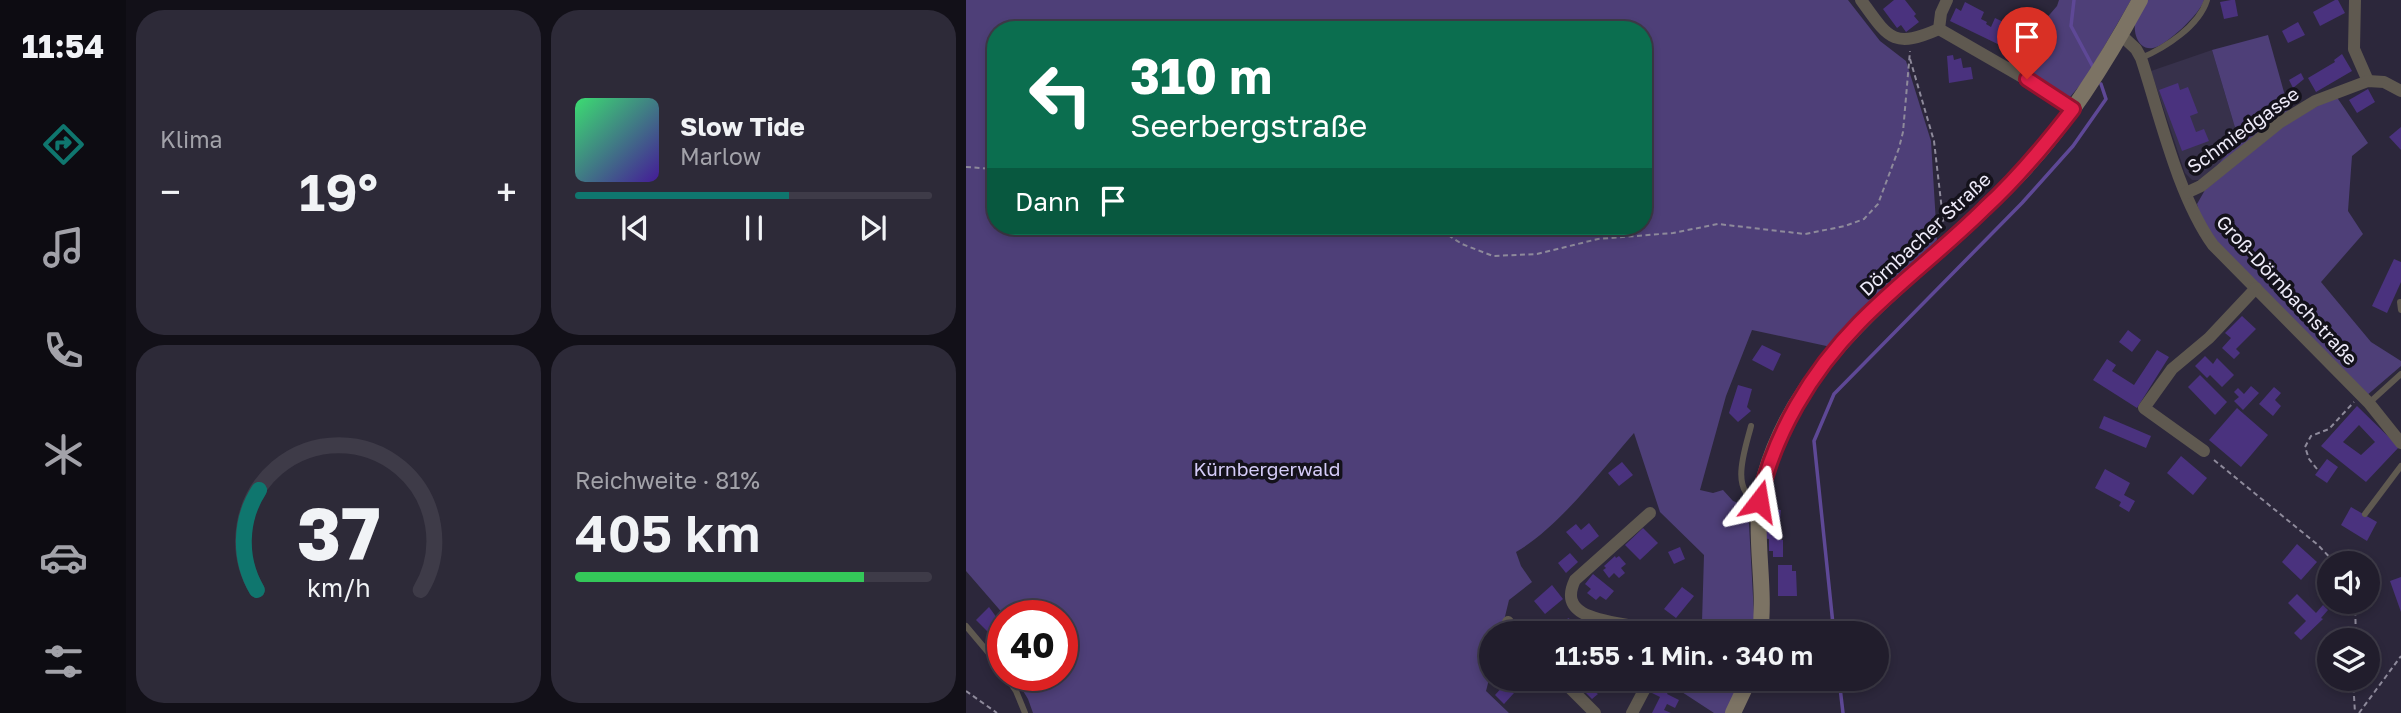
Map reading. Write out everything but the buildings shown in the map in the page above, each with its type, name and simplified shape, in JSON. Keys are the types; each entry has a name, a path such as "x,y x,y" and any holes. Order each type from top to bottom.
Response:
{"street":[{"path":"1861,0 1884,29 1901,40 1911,40 1939,29"},
{"path":"1939,29 1941,13 1947,0"},
{"name":"Dörnbacher Straße","path":"1761,621 1757,523 1759,501 1765,474 1786,424 1800,399 1835,349 1860,321 1947,245 2017,177 2073,109 2121,35 2140,0"},
{"path":"2355,0 2354,49 2368,81 2384,82 2401,91"},
{"path":"1939,29 2073,109"},
{"name":"Groß-Dörnbachstraße","path":"2121,35 2136,49 2141,58 2194,215 2213,244 2365,399 2401,443"},
{"name":"Schmiedgasse","path":"2186,193 2201,186 2300,108 2368,81"},
{"path":"2204,451 2144,408 2172,369 2209,338 2256,288"},
{"path":"1610,621 1591,617 1573,606 1570,591 1575,580 1650,513"},
{"path":"1573,691 1595,713"},
{"path":"1632,713 1644,691"},
{"path":"1733,713 1743,691"}],"lane":[{"path":"2141,58 2164,46 2193,22 2201,14 2207,0"},
{"path":"2400,302 2401,310"},
{"path":"2365,399 2401,374"},
{"path":"1751,426 1742,468 1742,483 1749,496 1759,501"},
{"path":"2365,514 2401,466"},
{"path":"966,626 987,651"},
{"path":"1017,691 1026,713"}],"path":[{"path":"1652,235 1718,224 1805,233 1845,226 1864,219 1878,204 1899,148 1904,123 1911,40"},
{"path":"1909,58 1934,141 1947,245"},
{"path":"966,167 987,168"},
{"path":"1448,235 1462,244 1493,256 1537,254 1598,239 1648,235"},
{"path":"2317,469 2309,459 2305,447 2311,436 2329,429 2365,399"},
{"path":"2204,451 2324,551"},
{"path":"2357,713 2401,656"},
{"path":"966,691 997,713"},
{"path":"2354,691 2357,713"}],"shaded area":[{"path":"2212,50 2239,141 2211,172 2201,180 2192,180 2185,173 2151,71"}],"green space":[{"name":"Kürnbergerwald","path":"966,0 1848,0 1880,41 1906,61 1931,141 1937,240 1831,347 1752,330 1726,396 1700,490 1713,493 1723,490 1733,501 1748,506 1754,621 1702,621 1704,555 1660,512 1634,433 1564,513 1516,552 1521,566 1532,582 1509,600 1504,621 1479,621 1479,691 1486,691 1509,713 1033,713 1023,691 1078,691 1078,600 991,600 966,571"},
{"path":"2059,0 2131,0 2086,78 2070,97 2006,65 2057,6"},
{"path":"2146,0 2204,0 2197,13 2174,35 2159,46 2148,48 2137,39 2135,29 2137,17"},
{"path":"2268,35 2289,110 2211,172 2239,141 2212,50"},
{"path":"2336,96 2368,143 2352,156 2348,211 2363,234 2321,282 2371,342 2401,361 2401,366 2366,396 2219,244 2202,221 2197,204 2205,190 2288,122"},
{"path":"1680,691 1737,691 1725,713 1714,713"}],"waterway":[{"path":"2074,0 2071,26 2093,67"},
{"path":"1833,621 1814,441 1834,394 2022,203 2073,146 2106,99 2101,84"},
{"path":"1840,691 1843,713"}],"route":[{"path":"1759,501 1765,474 1786,424 1835,349 1860,321 1947,245 2017,177 2073,109 2027,79"}]}
